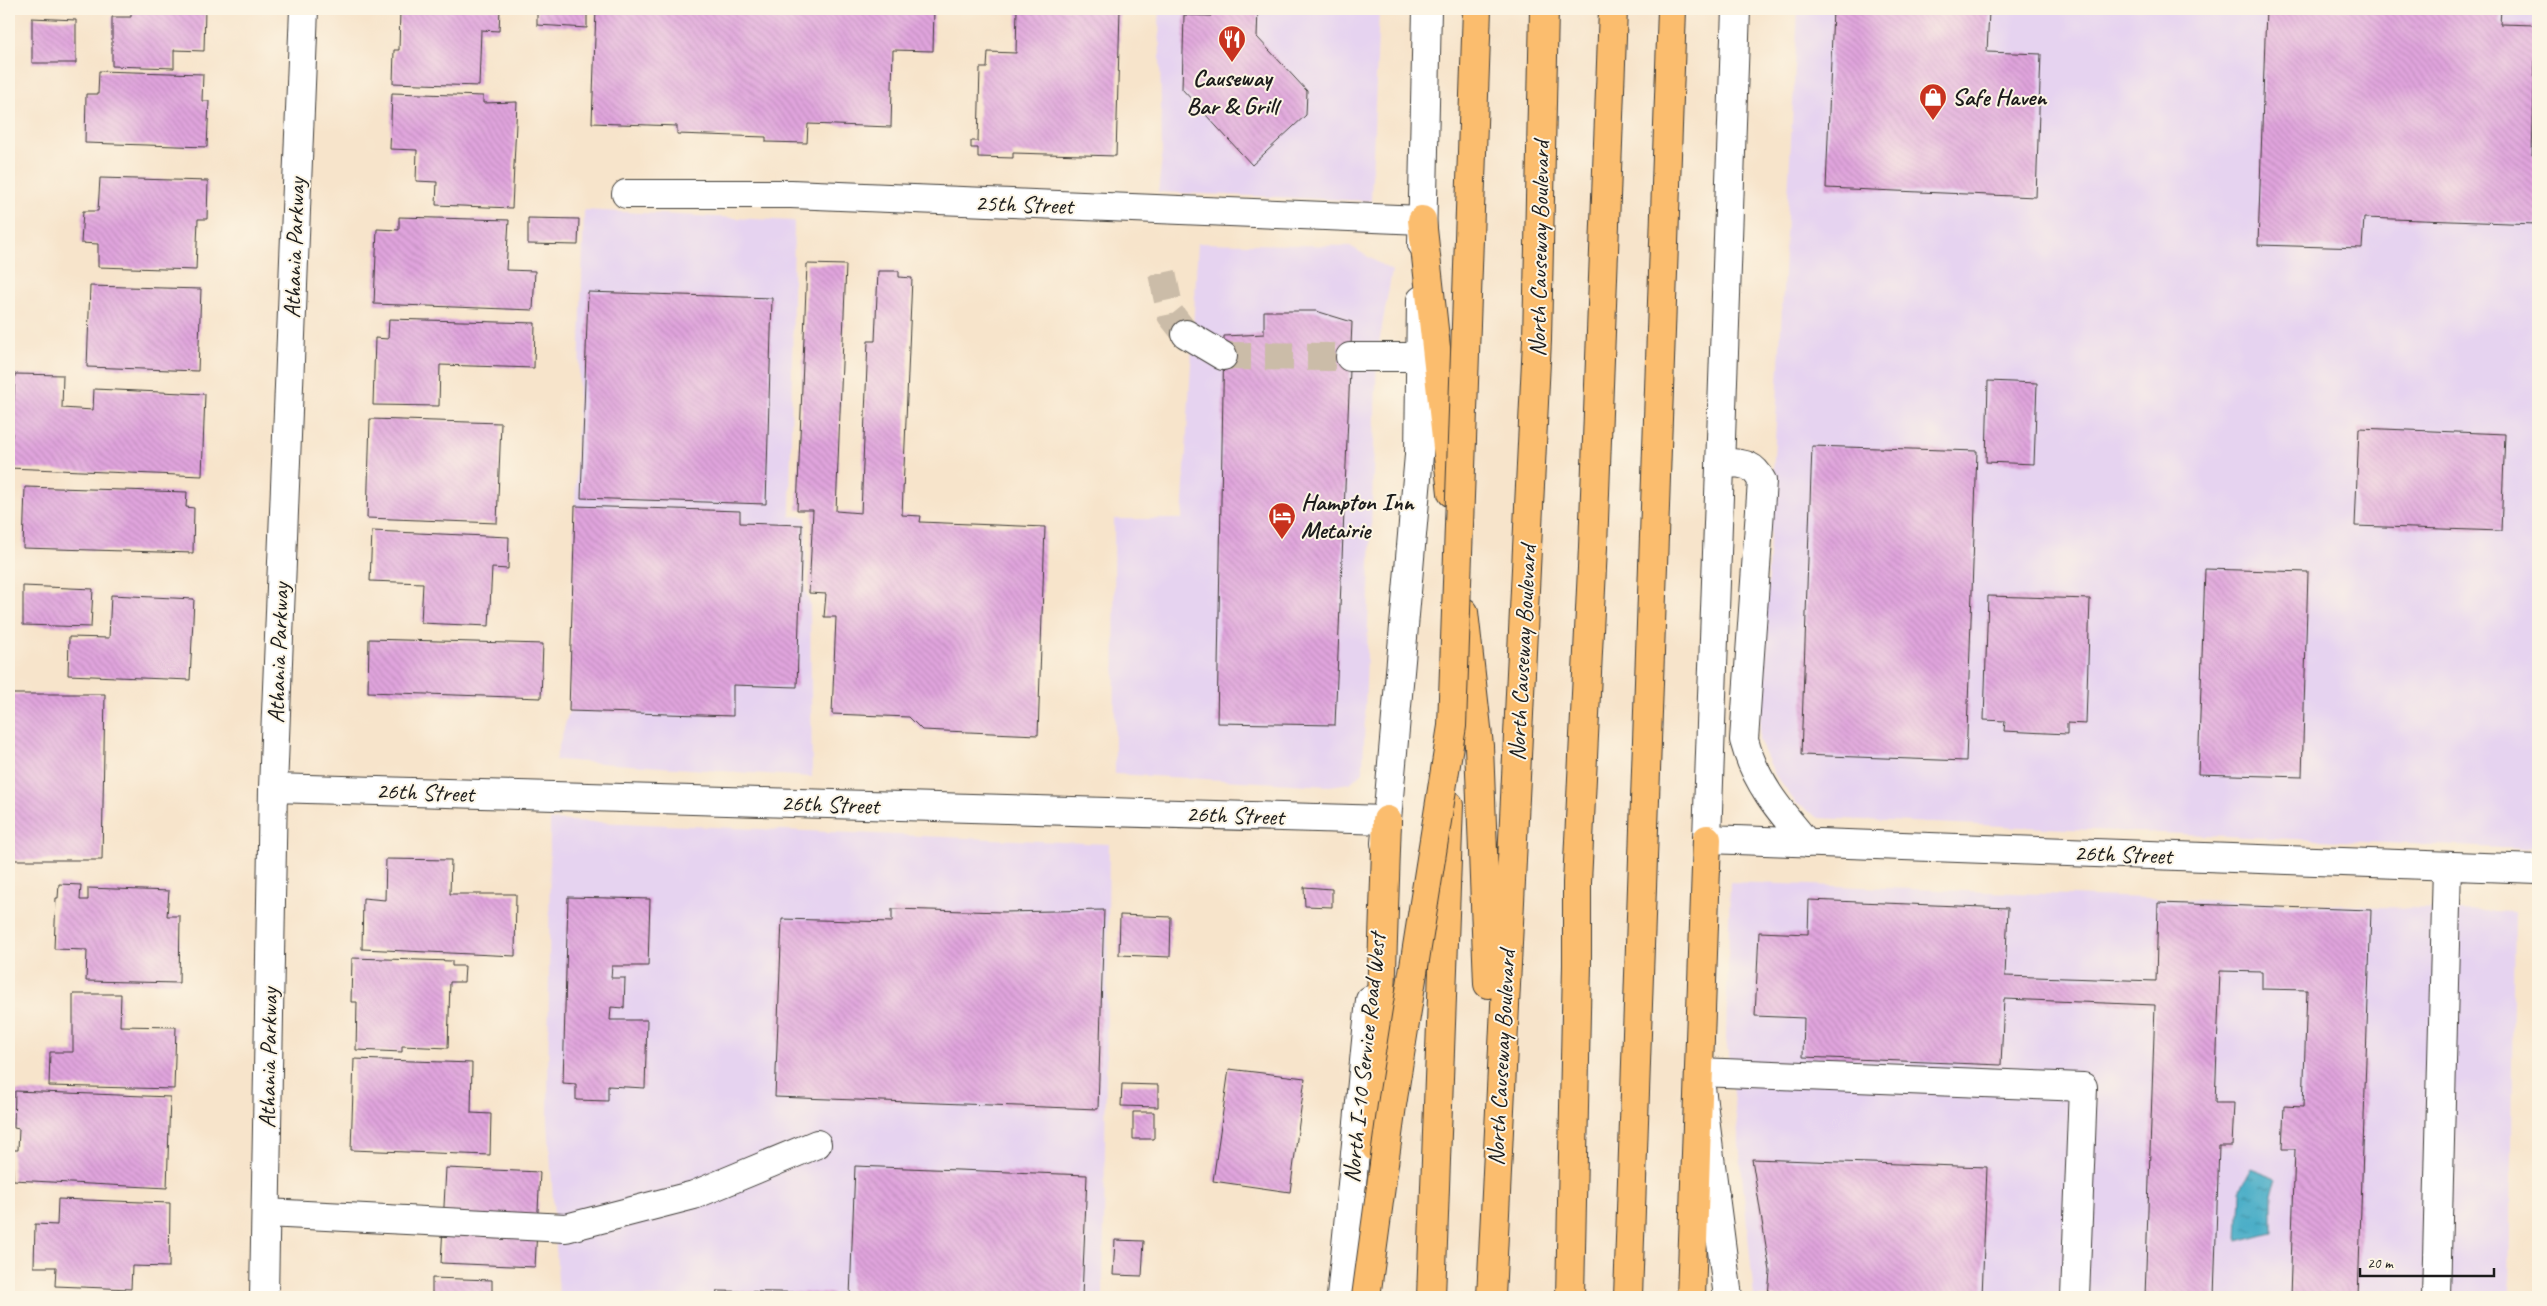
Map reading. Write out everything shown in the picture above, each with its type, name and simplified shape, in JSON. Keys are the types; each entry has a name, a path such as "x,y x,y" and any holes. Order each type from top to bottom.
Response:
{"highway":[{"path":"1432,1297 1477,9"},
{"name":"North Causeway Boulevard","path":"1491,1297 1537,340 1544,9"},
{"path":"1570,1297 1578,965 1577,883 1593,547 1599,343 1613,9"},
{"path":"1628,1297 1672,9"},
{"path":"1422,220 1479,746 1496,1165"},
{"path":"1366,1297 1392,1105 1452,726"},
{"path":"1371,1297 1387,820"},
{"path":"1691,1297 1707,839"}],"street":[{"name":"Athania Parkway","path":"264,1297 273,788 304,9"},
{"path":"1387,820 1420,455 1422,220 1427,9"},
{"path":"1707,839 1736,9"},
{"name":"25th Street","path":"626,194 791,194 1422,220"},
{"path":"1186,334 1224,356"},
{"path":"1350,357 1421,357"},
{"path":"1720,462 1744,464 1756,470 1762,481 1744,740 1750,761 1761,785 1807,843"},
{"name":"26th Street","path":"273,788 1387,820"},
{"name":"North I-10 Service Road West","path":"1341,1297 1387,820"},
{"name":"26th Street","path":"1707,839 2538,868"},
{"path":"2436,1297 2447,866"},
{"path":"1728,1297 1699,1072 2083,1087 2075,1297"},
{"path":"266,1213 566,1228 694,1195 817,1144"}],"shaded area":[{"path":"1159,9 1379,9 1371,201 1158,192 1162,157"},
{"path":"1798,9 2538,9 2538,845 2525,849 1819,818 1796,803 1775,775 1759,740"},
{"path":"584,210 794,221 790,516 806,517 806,592 810,603 812,777 555,760 569,711"},
{"path":"1198,243 1350,246 1392,271 1377,354 1363,772 1350,783 1329,786 1115,774 1114,519 1182,519"},
{"path":"550,820 1109,844 1103,1297 559,1297 548,1120"},
{"path":"1730,882 2514,912 2509,1297 1754,1297 1738,1133 1726,1039"}],"water":[{"path":"2251,1169 2277,1179 2272,1193 2272,1233 2238,1242 2240,1191"}],"building":[{"path":"131,9 205,9 204,51 174,50 174,68 112,66 112,17 131,17"},
{"path":"400,9 500,9 499,31 481,30 479,86 393,83 394,50 399,50"},
{"path":"537,9 587,9 587,28 537,25"},
{"path":"596,9 934,9 933,51 893,50 891,127 808,124 807,143 766,142 766,137 677,134 677,126 592,123"},
{"path":"1017,9 1120,9 1116,156 1013,153 1013,158 978,157 978,148 971,148 971,141 978,141 980,68 987,68 988,52 1016,53"},
{"name":"Causeway Bar & Grill","path":"1211,9 1258,9 1257,37 1307,91 1306,115 1252,165 1182,89 1184,15 1211,16"},
{"name":"Safe Haven","path":"1833,9 1989,11 1987,52 2041,54 2036,197 1826,188"},
{"path":"2266,9 2501,9 2500,24 2536,25 2532,155 2538,155 2537,224 2364,218 2362,248 2258,245"},
{"path":"32,18 76,20 76,63 32,63"},
{"path":"99,71 203,74 202,101 209,101 207,147 85,143 86,94 98,94"},
{"path":"392,93 483,96 483,103 517,102 512,208 436,205 437,182 416,181 417,150 390,149"},
{"path":"100,178 208,181 207,219 198,219 196,270 98,267 98,244 81,243 83,211 98,211"},
{"path":"399,217 509,220 506,270 535,271 533,310 374,304 377,229 399,230"},
{"path":"528,218 579,219 578,245 528,244"},
{"path":"807,264 846,265 836,511 861,513 868,341 875,341 878,271 899,271 899,277 912,278 902,515 921,516 920,522 1045,527 1038,735 922,730 909,717 832,714 836,617 824,617 826,594 809,593 813,510 797,510"},
{"path":"90,286 201,289 198,371 87,367"},
{"path":"588,292 772,298 766,504 581,498"},
{"name":"Hampton Inn Metairie","path":"1264,311 1316,311 1352,322 1335,725 1217,723 1224,336 1264,334"},
{"path":"389,319 535,323 534,368 440,365 439,406 373,405 375,338 388,339"},
{"path":"15,374 63,375 62,408 93,410 94,389 205,394 202,476 9,468 9,436 12,437"},
{"path":"1988,381 2037,383 2034,464 1986,462"},
{"path":"370,419 501,423 497,523 367,518"},
{"path":"2359,428 2505,434 2501,531 2355,526"},
{"path":"1812,446 1977,451 1966,761 1801,755"},
{"path":"25,487 187,492 186,507 194,508 193,553 23,548"},
{"path":"575,506 740,511 740,523 802,525 797,687 733,685 733,716 569,711"},
{"path":"372,531 509,537 508,569 492,568 489,626 421,623 423,583 370,581"},
{"path":"2205,569 2308,572 2302,777 2198,774"},
{"path":"23,586 93,589 91,627 23,625"},
{"path":"111,595 194,599 190,680 68,675 69,637 109,638"},
{"path":"1988,596 2090,599 2086,724 2067,723 2067,734 2004,731 2005,721 1984,720"},
{"path":"369,639 543,644 541,698 368,692"},
{"path":"9,694 105,694 102,860 9,860"},
{"path":"386,859 451,860 450,894 516,894 515,956 362,949 363,898 385,900"},
{"path":"59,884 81,885 80,900 88,900 88,888 169,891 167,916 180,916 179,983 86,981 87,950 54,949 56,898 58,898"},
{"path":"1304,887 1332,889 1332,907 1305,906"},
{"path":"568,897 650,899 648,966 612,966 611,978 625,978 624,1008 611,1007 610,1020 647,1020 645,1088 608,1086 608,1101 576,1100 576,1084 563,1083"},
{"path":"1809,900 2008,908 2005,976 2156,981 2158,903 2371,910 2358,1297 2290,1297 2295,1149 2282,1149 2284,1106 2303,1107 2307,990 2262,989 2262,972 2220,971 2215,1103 2234,1103 2232,1146 2219,1146 2214,1297 2145,1297 2155,1005 2004,999 2001,1065 1803,1057 1804,1018 1755,1016 1759,932 1808,934"},
{"path":"892,909 1004,912 1104,910 1098,1109 775,1097 782,919 892,922"},
{"path":"1120,915 1171,917 1170,957 1119,955"},
{"path":"352,958 452,961 452,966 465,966 464,982 450,982 448,1048 402,1046 402,1052 356,1050 357,1002 351,1002"},
{"path":"73,994 121,994 120,1026 176,1027 174,1089 49,1086 50,1052 73,1052"},
{"path":"354,1059 472,1063 471,1113 491,1114 490,1155 351,1150"},
{"path":"1229,1069 1305,1078 1290,1192 1213,1181"},
{"path":"1122,1084 1158,1085 1158,1107 1121,1106"},
{"path":"15,1091 170,1097 167,1188 13,1180 12,1150 18,1150 19,1129 14,1128"},
{"path":"1133,1112 1154,1112 1154,1139 1133,1139"},
{"path":"1752,1159 1987,1167 1982,1297 1768,1297 1770,1271"},
{"path":"855,1166 1087,1175 1082,1297 850,1297"},
{"path":"446,1168 540,1172 535,1267 441,1263"},
{"path":"58,1199 170,1203 169,1267 132,1266 131,1289 55,1286 56,1267 34,1267 35,1224 57,1225"},
{"path":"1115,1240 1144,1241 1142,1276 1113,1275"},
{"path":"432,1278 492,1280 492,1297 432,1297"},
{"path":"717,1291 833,1293 833,1297 716,1297"}],"tunnel":[{"path":"1162,273 1171,315 1186,334"},
{"path":"1223,356 1350,357"}],"place":[{"name":"Causeway Bar & Grill","path":"1232,63"},
{"name":"Safe Haven","path":"1933,121"},
{"name":"Hampton Inn Metairie","path":"1282,540"}]}
